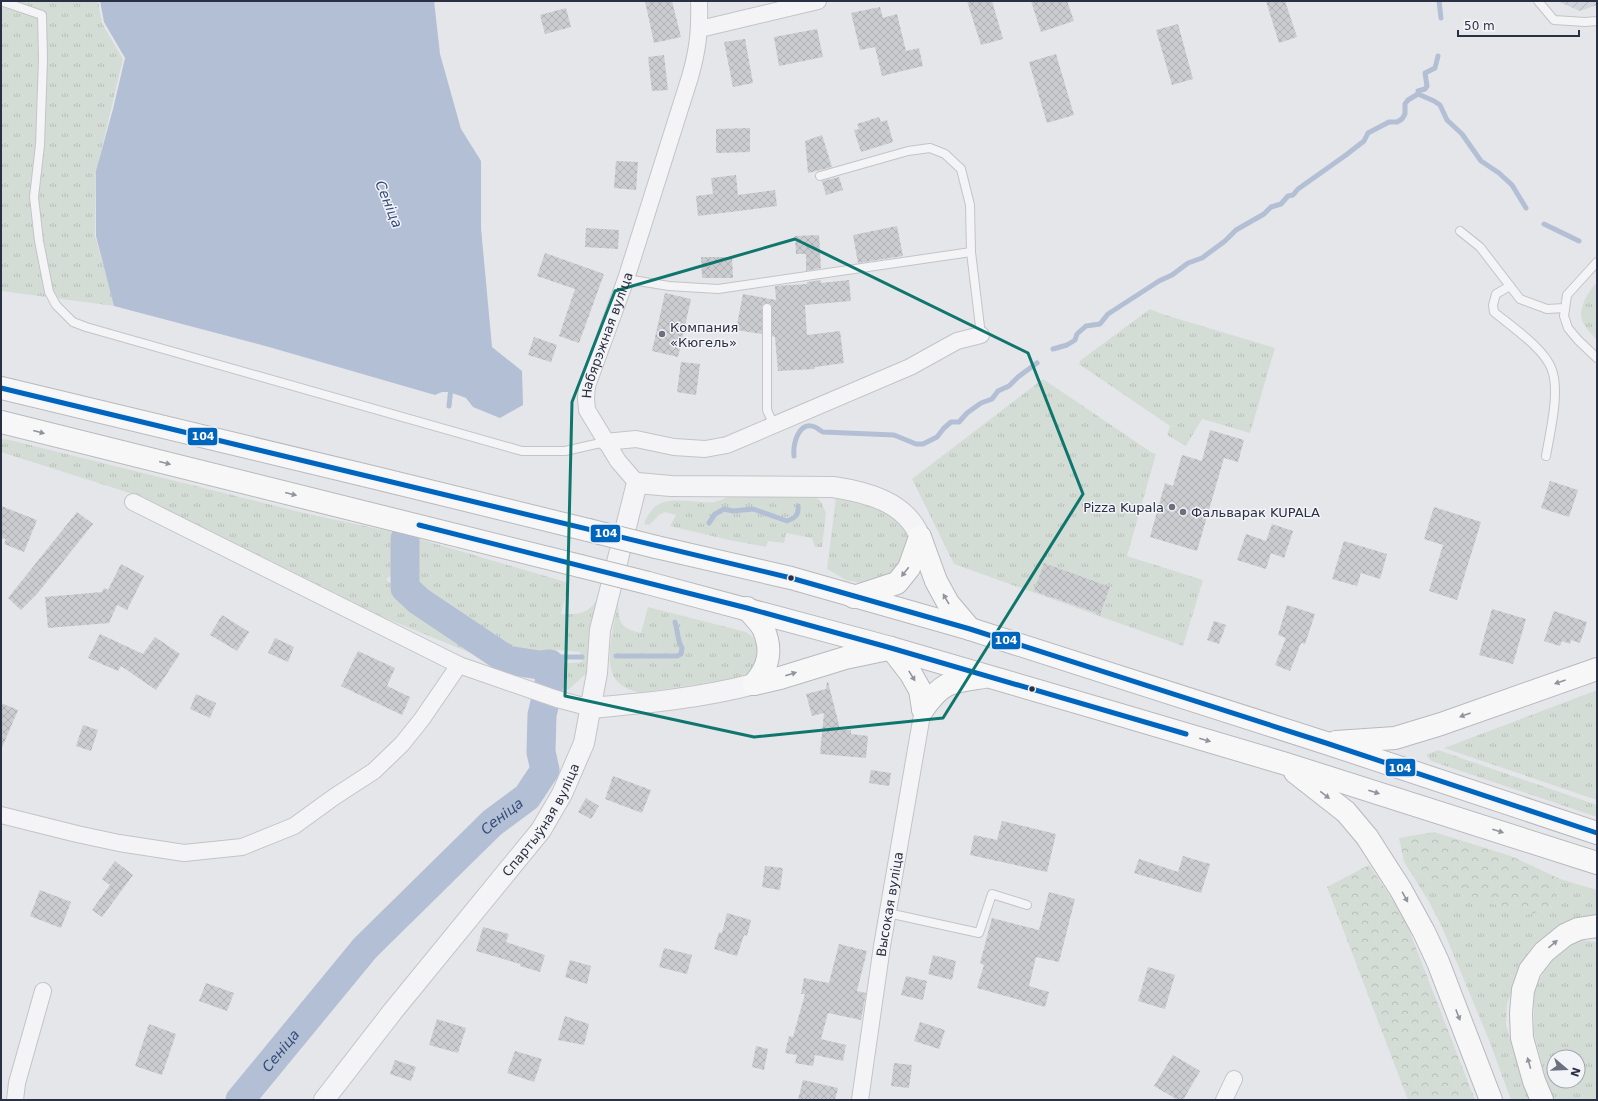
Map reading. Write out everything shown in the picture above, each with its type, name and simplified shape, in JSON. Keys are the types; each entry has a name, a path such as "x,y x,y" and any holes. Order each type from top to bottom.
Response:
{"highway":[{"path":"1,388 372,476 656,547 791,578 970,629 1326,743 1597,833"},
{"path":"1,422 747,608 988,676 1283,763 1597,863"},
{"path":"854,597 896,583 909,568 920,537"},
{"path":"920,537 936,581 948,603 970,629"},
{"path":"747,608 762,627 768,642 768,661 761,676 754,684"},
{"path":"754,684 780,678 844,658 891,648"},
{"path":"891,648 911,674 920,690 923,709"},
{"path":"1326,743 1395,738 1441,724 1597,669"},
{"path":"923,709 934,694 947,684 988,676"},
{"path":"1283,763 1346,812 1367,837 1401,890 1424,932 1438,962 1490,1100"},
{"path":"1542,1100 1534,1081 1522,1038 1521,1013 1523,990 1530,970 1544,952 1565,934 1578,928 1597,926"}],"street":[{"name":"Набярэжная вуліца","path":"637,483 618,461 605,442 587,410 586,398 588,386 626,279 695,60 700,29 699,1"},
{"path":"700,29 818,1"},
{"path":"605,442 636,440 674,447 705,449 727,445 910,367 957,341 981,335"},
{"path":"637,483 671,486 833,487 856,490 886,501 898,508 916,527 920,537"},
{"name":"Спартыўная вуліца","path":"324,1100 393,1011 541,830 562,794 584,743 597,673 600,630 637,483"},
{"path":"133,502 459,665 557,699 591,708 656,702 727,691 754,684"},
{"path":"1,815 112,842 184,853 208,852 242,847 294,826 334,797 374,771 402,744 422,719 459,665"},
{"name":"Высокая вуліца","path":"860,1100 888,912 923,709"},
{"path":"15,1100 17,1083 43,991"},
{"path":"1224,1100 1234,1079"}],"lane":[{"path":"1,1 42,15 43,60 40,145 34,197 39,241 49,292 56,305 73,322 86,327 522,451 565,451 605,442"},
{"path":"1538,1 1554,20 1585,22 1597,21"},
{"path":"820,176 908,150 930,148 946,154 961,169 970,205 970,252 981,335"},
{"path":"1460,231 1480,247 1520,299 1547,309 1565,308"},
{"path":"626,279 669,286 718,289 970,252"},
{"path":"1597,262 1567,295 1564,316 1568,328 1597,358"},
{"path":"1510,286 1496,294 1493,305 1494,312 1530,341 1545,358 1552,370 1555,390 1546,456"},
{"path":"767,308 767,410 774,426"},
{"path":"888,912 979,933 992,894 1027,905"}],"highlighted area":[{"path":"795,239 1028,353 1083,494 943,718 754,737 565,696 572,402 615,291"}],"shaded area":[{"path":"1557,1 1597,1 1597,5 1580,11"}],"green space":[{"path":"1,1 98,1 102,23 123,59 96,173 95,236 115,306 1,291"},
{"path":"1597,282 1597,340 1584,325 1581,315 1585,300"},
{"path":"1150,309 1165,315 1275,348 1250,433 1202,419 1186,446 1167,435 1170,426 1079,364 1081,360"},
{"path":"1043,379 1156,454 1127,556 1203,580 1183,646 954,564 912,479"},
{"path":"1,439 308,514 398,533 399,571 386,579 409,604 506,665 534,669 535,678 368,611 142,497 1,452"},
{"path":"732,495 811,495 820,500 826,513 822,547 815,547 812,538 786,533 784,543 768,541 766,547 729,540 670,526 676,515 665,512 659,515 649,525 644,524 654,508 667,501 713,502"},
{"path":"836,497 849,498 885,510 906,529 910,539 903,568 866,584 846,580 827,569"},
{"path":"409,536 569,583 561,614 585,612 593,605 600,594 590,670 568,690 554,685 555,670 558,664 582,662 580,652 546,650 512,655 470,627 410,578"},
{"path":"618,602 620,619 624,626 628,629 641,633 648,607 746,632 754,638 757,646 757,659 754,668 738,678 639,693 627,688 617,681 610,665 612,632"},
{"path":"1597,690 1597,800 1444,748"},
{"path":"1438,750 1597,805 1597,817 1431,761 1426,755"},
{"path":"1434,832 1511,856 1560,879 1551,909 1525,915 1436,884 1404,862 1399,838"},
{"path":"1404,862 1436,884 1551,909 1560,879 1597,890 1597,922 1513,989 1507,1004 1506,1025 1530,1100 1511,1100 1489,1040 1442,927 1428,900"},
{"path":"1369,865 1404,917 1475,1100 1408,1100 1327,887"},
{"path":"1580,940 1597,942 1597,1100 1554,1100 1550,1089 1586,1089 1586,1049 1546,1049 1546,1079 1534,1034 1534,990 1551,958"}],"water":[{"path":"100,1 434,1 440,54 461,129 481,161 481,228 492,347 522,371 523,405 500,418 473,407 466,398 448,392 442,392 435,395 269,347 114,306 96,236 96,171 125,58 104,22"}],"building":[{"path":"645,1 672,1 681,37 654,43"},
{"path":"967,1 992,1 1003,39 981,45"},
{"path":"1031,1 1067,1 1074,21 1041,32"},
{"path":"1266,1 1285,1 1297,37 1279,43"},
{"path":"880,7 883,18 897,14 906,51 919,48 923,66 882,76 875,47 860,50 851,13"},
{"path":"566,8 571,27 545,34 540,15"},
{"path":"1178,24 1193,79 1172,85 1156,30"},
{"path":"817,29 823,57 779,66 774,37"},
{"path":"745,39 753,83 733,87 724,42"},
{"path":"1056,54 1074,115 1047,123 1029,62"},
{"path":"664,55 668,90 652,91 648,57"},
{"path":"879,117 881,122 887,120 893,142 861,152 854,130 859,129 857,124"},
{"path":"750,128 750,152 716,153 716,129"},
{"path":"822,135 832,167 808,173 805,141"},
{"path":"616,161 638,162 636,190 614,188"},
{"path":"736,175 738,195 775,190 777,206 698,216 696,196 713,194 711,178"},
{"path":"839,177 843,190 826,195 822,181"},
{"path":"897,226 903,256 858,263 853,235"},
{"path":"586,228 619,230 618,249 585,247"},
{"path":"819,235 821,268 806,271 806,254 796,254 795,236"},
{"path":"545,253 604,274 579,343 559,336 575,289 537,276"},
{"path":"701,257 732,257 733,278 702,278"},
{"path":"821,280 821,283 849,280 851,301 805,305 807,335 840,331 844,363 815,367 815,369 778,371 775,337 772,336 772,306 767,303 762,306 762,334 736,330 743,294 776,300 775,286 807,284 807,282"},
{"path":"665,293 691,299 678,357 652,351"},
{"path":"534,337 557,345 551,362 528,355"},
{"path":"681,362 700,364 696,395 677,392"},
{"name":"Фальварак KUPALA","path":"1210,430 1244,440 1238,462 1224,458 1197,551 1150,537 1165,483 1173,486 1182,455 1202,461"},
{"path":"1550,481 1578,490 1569,517 1541,508"},
{"path":"1,506 37,520 24,552 4,544 6,539 1,538"},
{"path":"1434,507 1481,522 1457,600 1429,591 1443,545 1424,539"},
{"path":"77,512 93,524 37,594 21,610 8,598"},
{"path":"1272,524 1293,531 1284,558 1271,553 1266,569 1237,560 1246,534 1266,541"},
{"path":"1344,541 1387,554 1380,579 1361,573 1357,586 1332,579"},
{"path":"1044,563 1110,587 1100,614 1034,591"},
{"path":"121,564 144,576 127,610 117,605 109,623 48,628 45,597 102,592 104,588 108,590"},
{"path":"1287,605 1315,614 1305,644 1301,643 1290,671 1275,665 1286,638 1278,635"},
{"path":"1492,609 1526,619 1513,664 1479,655"},
{"path":"1554,611 1587,622 1580,643 1571,640 1570,644 1562,641 1560,646 1544,641"},
{"path":"222,615 249,632 237,651 210,635"},
{"path":"1214,621 1226,625 1219,644 1207,640"},
{"path":"100,634 143,654 155,637 180,654 156,690 121,666 118,671 88,658"},
{"path":"275,638 294,647 288,662 268,653"},
{"path":"358,651 395,668 387,686 410,697 402,715 341,686"},
{"path":"827,682 840,729 851,730 851,734 868,736 866,758 820,754 824,713 812,716 806,694 826,689"},
{"path":"196,694 216,703 210,718 190,709"},
{"path":"1,703 18,710 1,750"},
{"path":"83,725 98,730 91,751 76,746"},
{"path":"871,770 891,773 889,786 869,783"},
{"path":"613,776 651,790 642,813 605,799"},
{"path":"586,798 599,806 591,819 578,812"},
{"path":"1002,821 1056,834 1047,872 970,855 974,835 997,840"},
{"path":"1183,856 1210,864 1201,893 1134,873 1139,859 1178,872"},
{"path":"115,861 133,875 102,917 92,910 110,885 102,879"},
{"path":"765,866 783,868 780,890 762,887"},
{"path":"40,890 71,902 61,928 30,916"},
{"path":"1049,892 1075,899 1059,962 1036,957 1029,986 1049,992 1045,1007 977,988 984,965 980,963 992,918 1039,930"},
{"path":"727,913 751,920 747,936 744,935 737,956 714,949 719,932 722,933"},
{"path":"483,927 509,934 506,942 545,955 540,972 520,966 520,964 476,951"},
{"path":"839,944 867,951 857,991 866,993 861,1020 828,1013 821,1039 846,1045 843,1061 815,1055 813,1066 795,1063 797,1055 785,1053 789,1036 793,1037 805,994 801,994 804,978 829,983"},
{"path":"664,948 692,955 687,974 659,967"},
{"path":"933,955 956,961 952,980 928,974"},
{"path":"570,960 591,966 587,984 565,977"},
{"path":"1148,967 1175,975 1165,1009 1138,1001"},
{"path":"906,976 927,981 923,1000 901,995"},
{"path":"206,983 234,993 227,1011 199,1001"},
{"path":"565,1016 589,1024 584,1045 558,1040"},
{"path":"437,1019 466,1028 458,1053 429,1045"},
{"path":"920,1022 945,1030 939,1049 914,1041"},
{"path":"149,1024 176,1034 162,1075 135,1066"},
{"path":"756,1046 768,1049 764,1070 752,1067"},
{"path":"515,1051 542,1059 534,1082 507,1073"},
{"path":"1173,1055 1200,1071 1183,1100 1178,1100 1154,1086"},
{"path":"395,1060 416,1067 411,1081 390,1074"},
{"path":"894,1063 912,1065 909,1088 891,1086"},
{"path":"803,1080 838,1088 835,1100 798,1100"}],"waterway":[{"path":"1439,1 1441,18"},
{"path":"1418,94 1418,91 1425,89 1427,86 1425,73 1435,68 1438,56"},
{"path":"1053,349 1067,345 1075,340 1077,334 1086,326 1100,324 1108,314 1159,281 1172,275 1188,263 1202,258 1225,241 1236,230 1264,214 1271,207 1281,204 1288,196 1293,195 1298,189 1364,141 1368,133 1389,122 1397,122 1402,119 1405,114 1405,104 1408,100 1418,94 1440,105 1447,120 1462,134 1481,161 1499,173 1512,185 1526,208"},
{"path":"1544,224 1579,241"},
{"path":"794,456 794,446 798,435 804,427 809,426 816,427 823,432 894,435 916,444 923,444 937,437 951,422 959,422 967,413 981,403 992,399 998,391 1009,386 1018,377 1037,363"},
{"name":"Сеніца","path":"449,406 451,387"},
{"path":"709,523 715,514 724,509 733,511 753,509 787,521 796,516 798,506"},
{"name":"Сеніца","path":"240,1100 365,948 492,823 527,797 545,770 541,752 542,715 549,685 550,664 539,665 507,660 419,601 405,588 405,539"},
{"path":"616,656 677,656 681,654 682,648 679,642 675,622"},
{"path":"550,664 557,657 582,657"}],"transit line":[{"name":"104","path":"1,388 791,578 970,629 1326,743 1597,833"},
{"name":"104","path":"419,525 747,608 891,648 1186,734"}],"place":[{"name":"Компания «Кюгель»","path":"662,334"},
{"name":"Pizza Kupala","path":"1172,507"},
{"name":"Фальварак KUPALA","path":"1183,512"}]}
